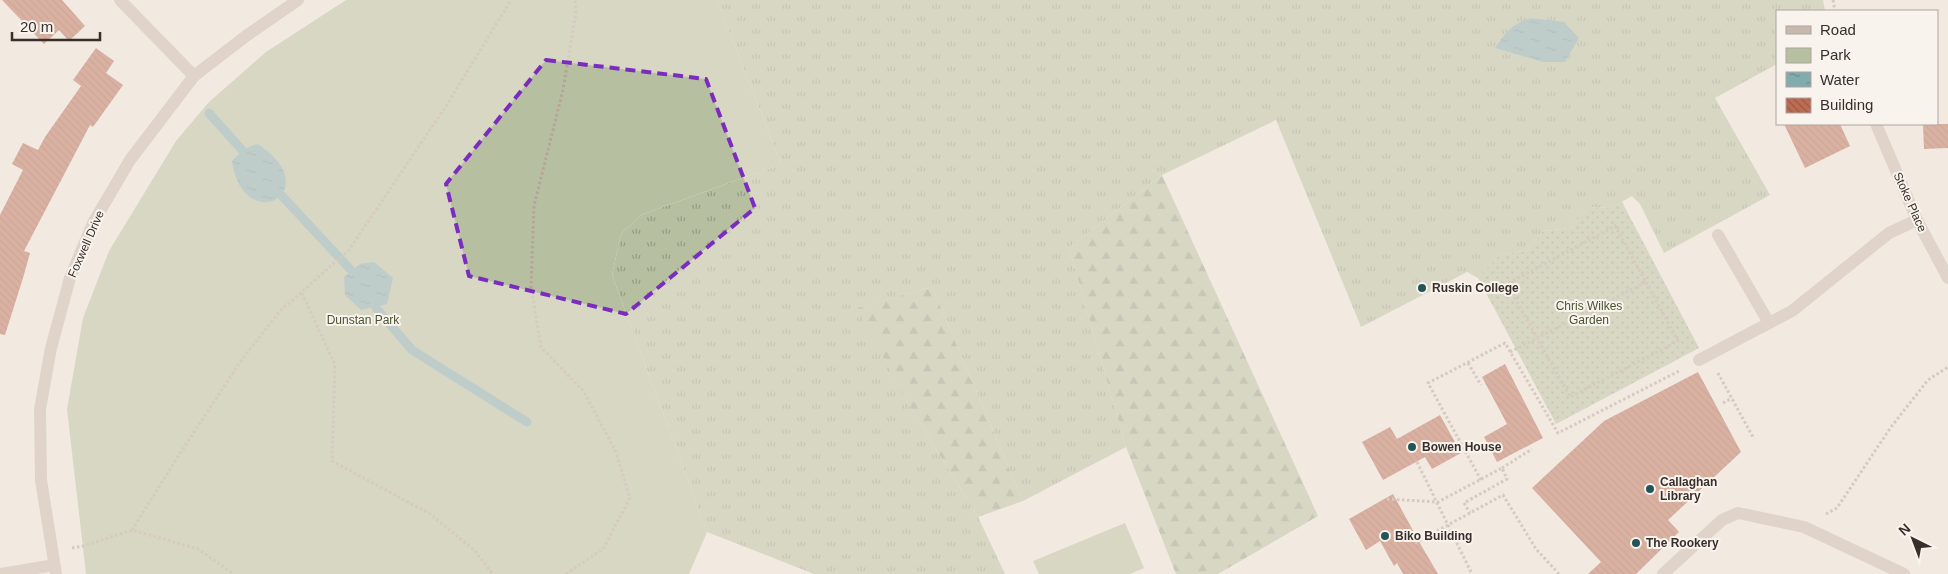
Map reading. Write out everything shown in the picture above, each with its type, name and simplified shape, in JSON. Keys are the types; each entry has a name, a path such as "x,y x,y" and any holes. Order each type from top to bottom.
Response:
{"street":[{"path":"120,0 194,76"},
{"name":"Foxwell Drive","path":"55,570 41,480 40,409 51,348 70,278 93,222 130,160 194,76 246,36 298,0"},
{"name":"Stoke Place","path":"1876,125 1917,220 1948,278"},
{"path":"1704,358 1792,311 1889,233 1917,220"},
{"path":"1718,235 1769,323"},
{"path":"1663,574 1722,520 1738,513 1804,527 1904,574"},
{"path":"0,574 55,570"}],"path":[{"path":"132,530 240,362 280,311 349,250 446,106 511,0"},
{"path":"566,574 603,549 630,498 616,452 584,392 541,347 531,287 534,206 563,90 576,12 575,0"},
{"path":"1615,226 1678,341 1570,397 1536,339 1506,284 1615,226"},
{"path":"1510,352 1646,282"},
{"path":"302,293 335,365 332,461 430,514 474,550 493,574"},
{"path":"1481,480 1428,383 1505,343 1558,433 1704,358 1732,398 1754,439"},
{"path":"1468,362 1481,385"},
{"path":"1804,527 1837,508 1891,427 1928,380 1948,367"},
{"path":"1723,403 1732,398"},
{"path":"1387,499 1438,502 1481,480 1532,449"},
{"path":"1417,462 1472,574"},
{"path":"1470,512 1464,503 1507,479 1502,468"},
{"path":"1415,542 1503,495 1536,549 1559,574"},
{"path":"83,546 132,530 198,549 234,574"}],"highlighted area":[{"path":"546,60 706,79 755,208 626,314 469,276 446,184"}],"green space":[{"name":"Dunstan Park","path":"346,0 717,0 781,164 641,215 621,234 612,275 707,532 689,574 86,574 67,409 83,318 109,251 176,141 209,102 266,52"},
{"path":"717,0 1823,0 1825,10 1776,10 1776,65 1715,98 1770,195 1664,253 1640,204 1632,196 1611,208 1589,207 1571,228 1543,231 1527,251 1500,254 1478,278 1467,272 1361,327 1276,120 1162,175 1069,248 1126,447 1023,501 932,287 858,308 907,402 978,517 1005,574 814,574 707,532 612,275 621,234 641,215 781,164"},
{"path":"1162,175 1318,516 1218,574 1176,574 1126,447 1069,248"},
{"name":"Chris Wilkes Garden","path":"1622,202 1699,348 1556,424 1478,278 1500,254 1527,251 1543,231 1571,228 1589,207 1611,208"},
{"path":"932,287 1023,501 978,517 907,402 857,308"},
{"path":"1125,523 1144,568 1130,574 1039,574 1033,561"}],"water":[{"path":"1531,18 1564,22 1579,38 1565,62 1543,62 1495,48 1510,29"},
{"path":"258,144 278,162 285,178 284,191 276,199 264,202 251,198 239,184 232,161 250,146"},
{"path":"374,262 393,278 387,304 361,310 345,295 344,277 360,264"}],"building":[{"path":"2,0 62,0 85,26 69,41 59,30 44,44"},
{"path":"96,48 114,61 106,73 123,85 93,127 90,125 24,251 30,253 23,278 5,335 0,334 0,215 23,170 12,164 23,143 38,150 81,86 73,80"},
{"path":"1948,124 1948,148 1924,149 1923,125"},
{"path":"1784,125 1840,125 1850,146 1805,168"},
{"path":"1505,364 1543,438 1497,462 1484,437 1507,424 1482,377"},
{"path":"1698,372 1741,452 1668,520 1679,532 1636,574 1588,574 1601,562 1532,488 1604,421"},
{"name":"Bowen House","path":"1440,415 1461,453 1432,469 1425,457 1383,480 1362,442 1390,427 1397,439"},
{"name":"Biko Building","path":"1393,494 1438,574 1403,574 1397,563 1394,566 1380,541 1366,550 1349,519"}],"waterway":[{"path":"209,113 242,150"},
{"path":"282,196 350,269"},
{"path":"376,308 412,350 527,422"}],"place":[{"name":"Ruskin College","path":"1422,288"},
{"name":"Bowen House","path":"1412,447"},
{"name":"Callaghan Library","path":"1650,489"},
{"name":"Biko Building","path":"1385,536"},
{"name":"The Rookery","path":"1636,543"}]}
